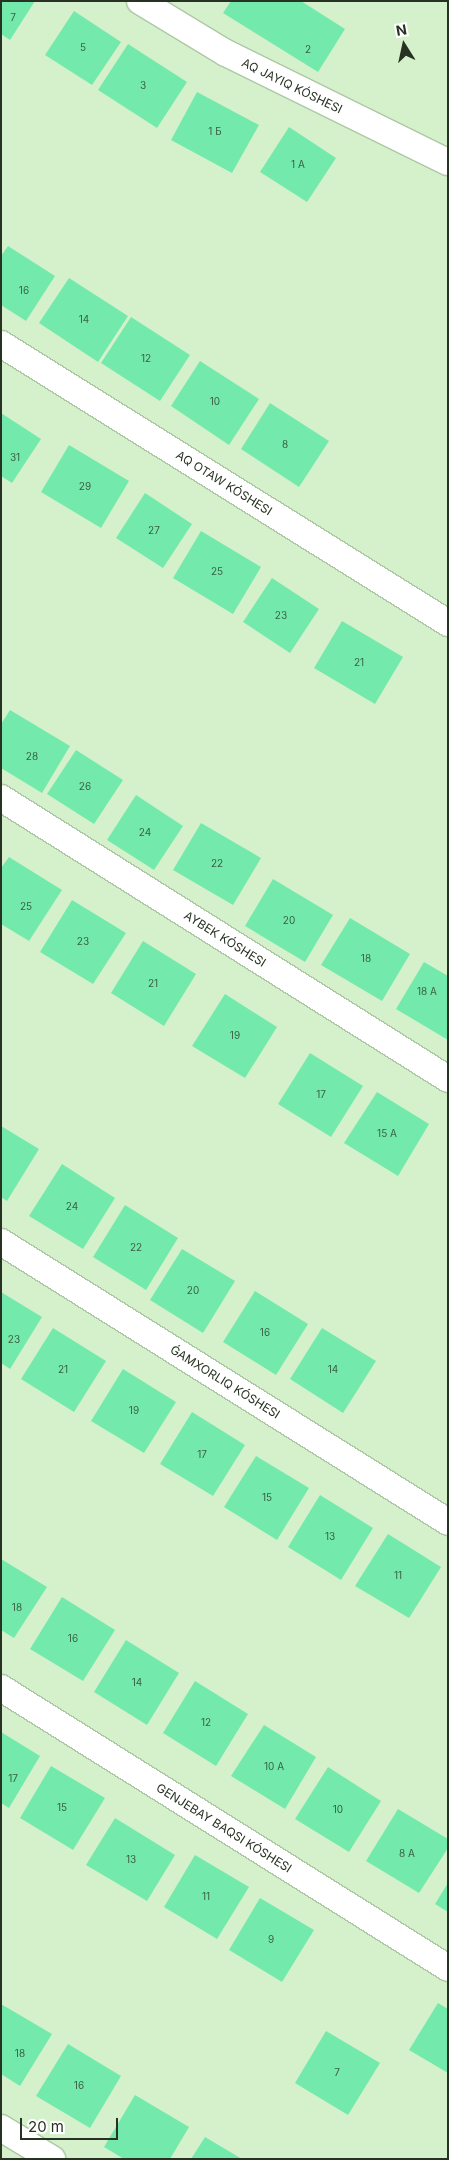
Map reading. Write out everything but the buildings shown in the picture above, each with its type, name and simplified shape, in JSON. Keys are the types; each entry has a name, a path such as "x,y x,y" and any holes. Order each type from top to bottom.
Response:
{"street":[{"path":"140,1 226,54 448,162"},
{"name":"AQ OTAW KÓSHESI","path":"1,344 448,623"},
{"name":"AYBEK KÓSHESI","path":"1,798 448,1079"},
{"path":"1,1242 448,1522"},
{"path":"1,1688 448,1968"},
{"path":"1,2128 52,2159"}]}
